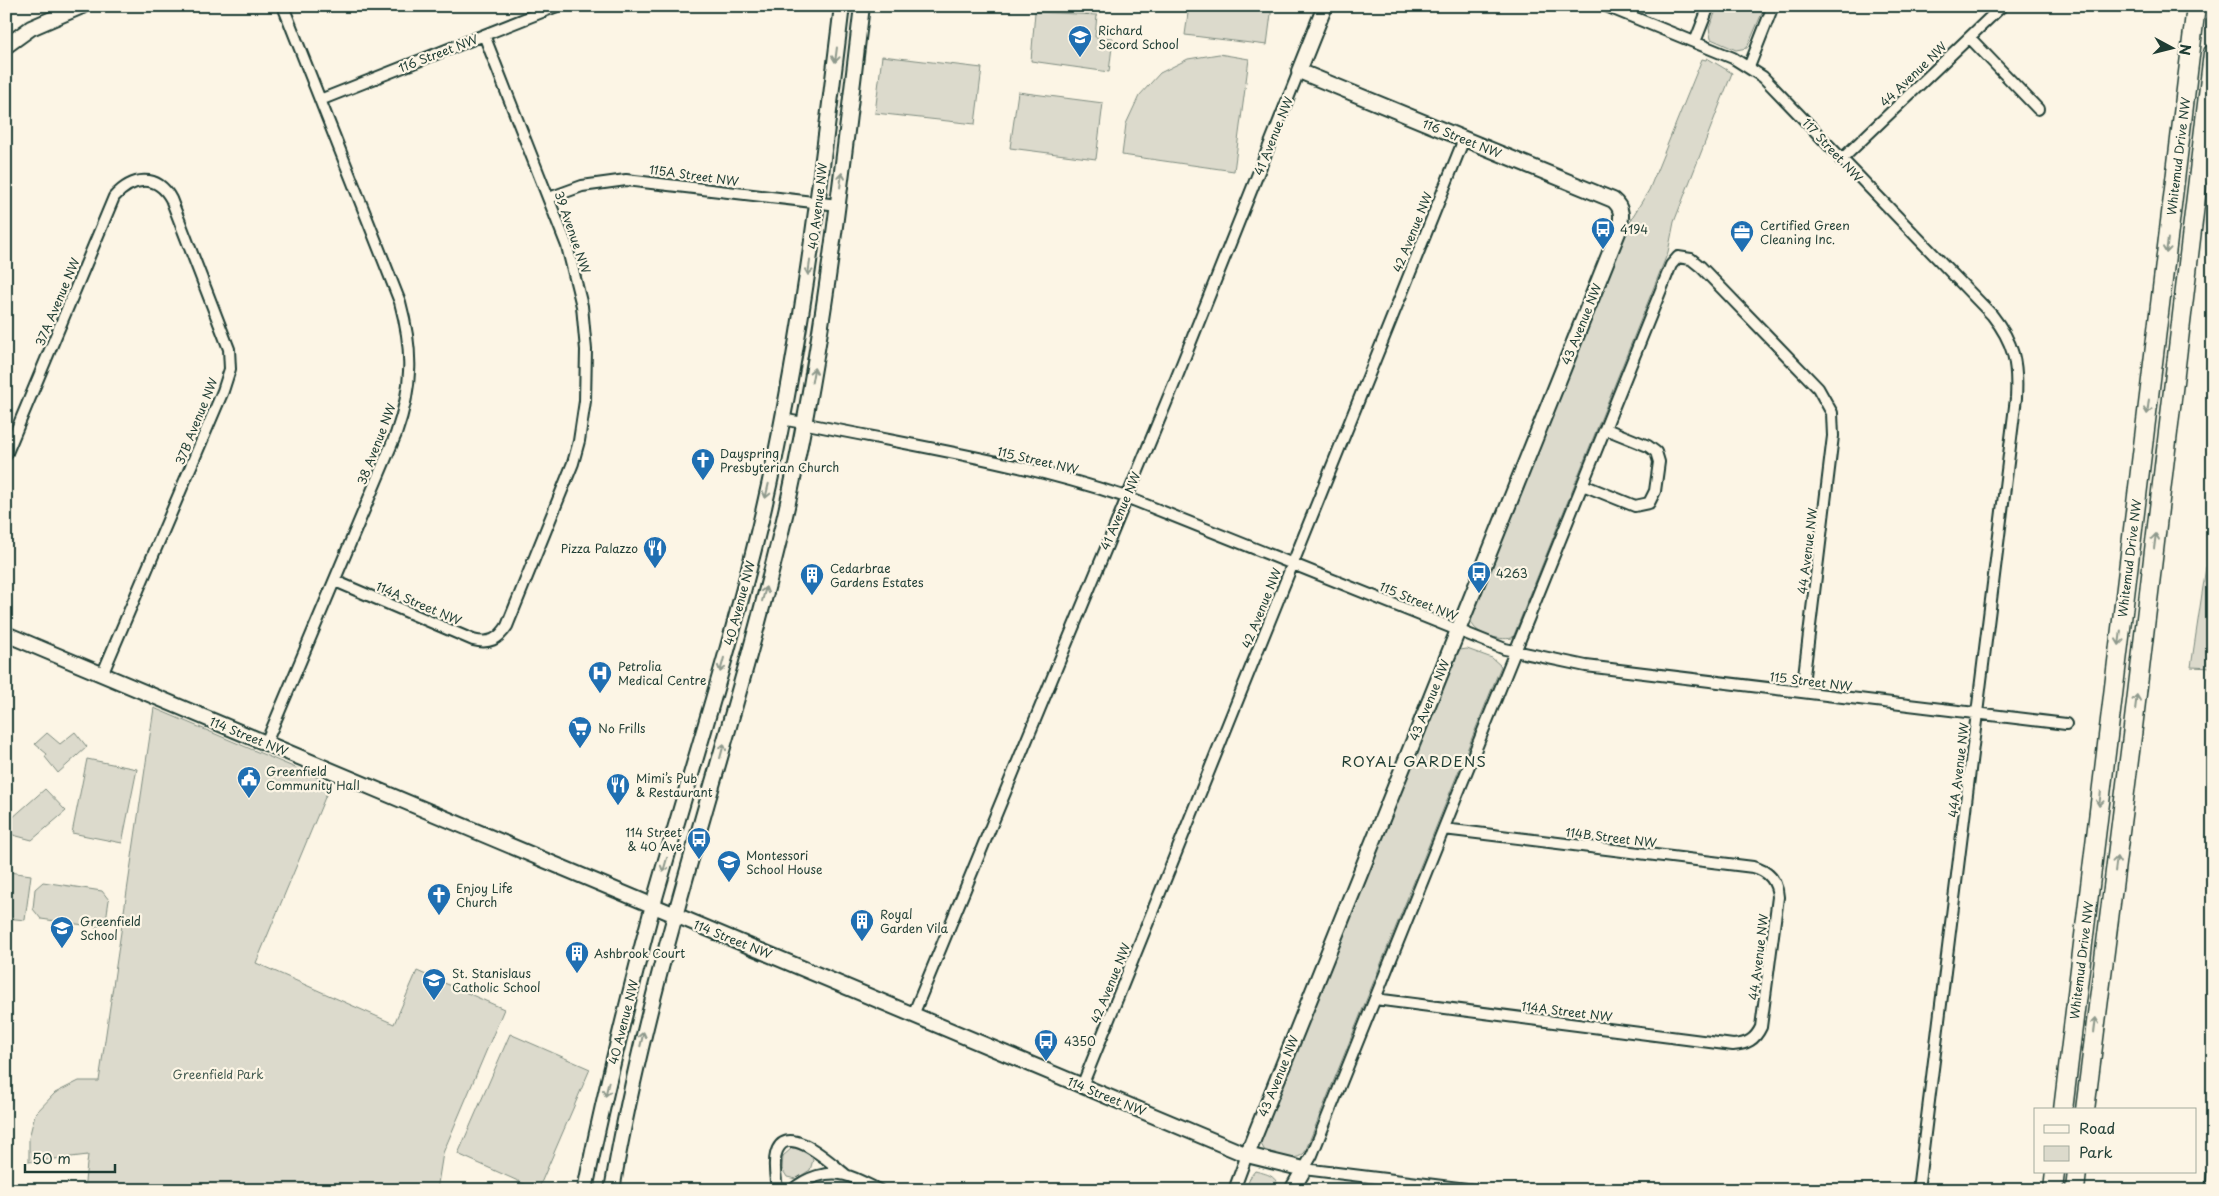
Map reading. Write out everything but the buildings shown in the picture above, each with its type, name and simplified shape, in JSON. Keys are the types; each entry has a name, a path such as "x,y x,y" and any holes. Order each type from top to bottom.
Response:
{"highway":[{"name":"Whitemud Drive NW","path":"2063,1108 2196,6"},
{"name":"Whitemud Drive NW","path":"2085,1108 2213,53"},
{"path":"2053,1190 2055,1174"},
{"path":"2075,1190 2078,1174"}],"street":[{"path":"7,45 31,28 82,6"},
{"name":"38 Avenue NW","path":"266,743 402,416 410,372 410,348 400,302 283,6"},
{"name":"116 Street NW","path":"320,100 557,6"},
{"name":"40 Avenue NW","path":"585,1190 617,1046 653,906 748,569 783,419 802,316 842,6"},
{"name":"40 Avenue NW","path":"612,1190 629,1094 646,1022 782,528 804,423 838,205 862,6"},
{"name":"41 Avenue NW","path":"913,1015 1325,6"},
{"name":"117 Street NW","path":"1606,6 1695,42 1749,67 1776,90 1841,160 1992,315 2002,328 2014,354"},
{"path":"1695,42 1709,6"},
{"path":"1749,67 1773,6"},
{"name":"44 Avenue NW","path":"1841,160 2002,6"},
{"name":"39 Avenue NW","path":"484,35 549,198 572,262 582,306 586,350 583,414 579,441 566,484 507,626 495,640"},
{"path":"1970,38 2038,109"},
{"name":"116 Street NW","path":"1299,71 1613,200 1621,210"},
{"name":"42 Avenue NW","path":"1082,1086 1464,139"},
{"name":"37A Avenue NW","path":"6,455 114,198 128,185 144,180 151,181"},
{"name":"115A Street NW","path":"549,198 582,186 626,180 838,205"},
{"name":"37B Avenue NW","path":"102,675 223,391 230,369 229,349 171,199 162,186 151,181"},
{"name":"43 Avenue NW","path":"1234,1190 1619,230 1621,210"},
{"name":"44 Avenue NW","path":"1606,429 1671,265 1678,257 1691,258 1701,267 1818,388 1832,413 1833,436 1802,692"},
{"name":"44A Avenue NW","path":"1918,1190 2016,398 2014,354"},
{"name":"115 Street NW","path":"783,419 1066,478 1126,497 1515,652 1586,666 2066,724"},
{"path":"1292,1190 1312,1155 1515,652 1583,485 1606,429 1648,446 1656,452 1659,462 1654,496 1649,503 1635,506 1583,485"},
{"name":"114A Street NW","path":"335,581 473,640 483,642 495,640"},
{"name":"114 Street NW","path":"6,634 1247,1155 1304,1169 1475,1190"},
{"name":"114B Street NW","path":"1444,829 1753,867 1764,871 1772,878"},
{"name":"44 Avenue NW","path":"1755,1038 1762,1022 1778,897 1772,878"},
{"name":"114A Street NW","path":"1375,1000 1733,1045 1743,1044 1755,1038"},
{"path":"776,1190 776,1154 783,1143 790,1141 800,1142 846,1175 879,1190"},
{"path":"792,1190 806,1180 833,1173 846,1175"},
{"path":"2211,1190 2213,1174"}],"green space":[{"path":"1189,6 1272,6 1267,45 1185,35"},
{"path":"1718,6 1765,6 1747,48 1736,50 1711,39 1709,28"},
{"path":"1035,12 1097,15 1095,37 1113,38 1109,72 1031,61"},
{"path":"1219,54 1249,59 1234,171 1122,155 1126,124 1139,96 1160,73 1188,59"},
{"path":"882,56 982,68 975,124 875,113"},
{"path":"1707,58 1732,73 1674,222 1668,252 1514,635 1512,638 1507,639 1487,635 1476,629 1471,619 1633,216 1649,190 1702,59 1706,60"},
{"path":"1018,92 1103,103 1096,159 1010,148"},
{"path":"2213,562 2213,668 2191,667 2206,567"},
{"path":"1467,649 1492,658 1501,666 1499,671 1305,1152 1301,1156 1291,1158 1265,1151 1261,1144 1261,1138 1456,655 1460,650"},
{"name":"Greenfield Park","path":"154,708 331,783 256,963 394,1024 417,971 504,1009 443,1153 437,1190 84,1190 88,1155 29,1162 29,1138 35,1114 55,1093 79,1081 99,1081"},
{"path":"75,732 87,747 58,773 45,757 47,754 35,744 47,733 60,744"},
{"path":"87,759 137,769 122,843 72,833"},
{"path":"45,789 66,811 32,840 13,835 8,825 11,819"},
{"path":"9,872 31,875 25,920 6,918 6,894"},
{"path":"43,882 102,891 109,900 106,920 98,927 41,919 33,909 35,889"},
{"path":"510,1034 590,1069 538,1190 458,1154"},
{"path":"792,1148 804,1151 813,1160 810,1170 796,1179 787,1177 782,1169 783,1156"},
{"path":"1255,1171 1274,1178 1279,1190 1245,1190"}],"place":[{"name":"Richard Secord School","path":"1080,58"},
{"name":"4194","path":"1603,250"},
{"name":"Certified Green Cleaning Inc.","path":"1742,253"},
{"name":"Dayspring Presbyterian Church","path":"703,481"},
{"name":"Pizza Palazzo","path":"655,569"},
{"name":"4263","path":"1479,594"},
{"name":"Cedarbrae Gardens Estates","path":"812,596"},
{"name":"Petrolia Medical Centre","path":"600,694"},
{"name":"No Frills","path":"580,749"},
{"name":"Greenfield Community Hall","path":"249,799"},
{"name":"Mimi’s Pub & Restaurant","path":"618,806"},
{"name":"114 Street & 40 Ave","path":"699,860"},
{"name":"Montessori School House","path":"729,883"},
{"name":"Enjoy Life Church","path":"439,916"},
{"name":"Royal Garden Vila","path":"862,942"},
{"name":"Greenfield School","path":"62,949"},
{"name":"Ashbrook Court","path":"577,974"},
{"name":"St. Stanislaus Catholic School","path":"434,1001"},
{"name":"4350","path":"1046,1062"}],"district":[{"name":"ROYAL GARDENS","path":"1414,760"}]}
